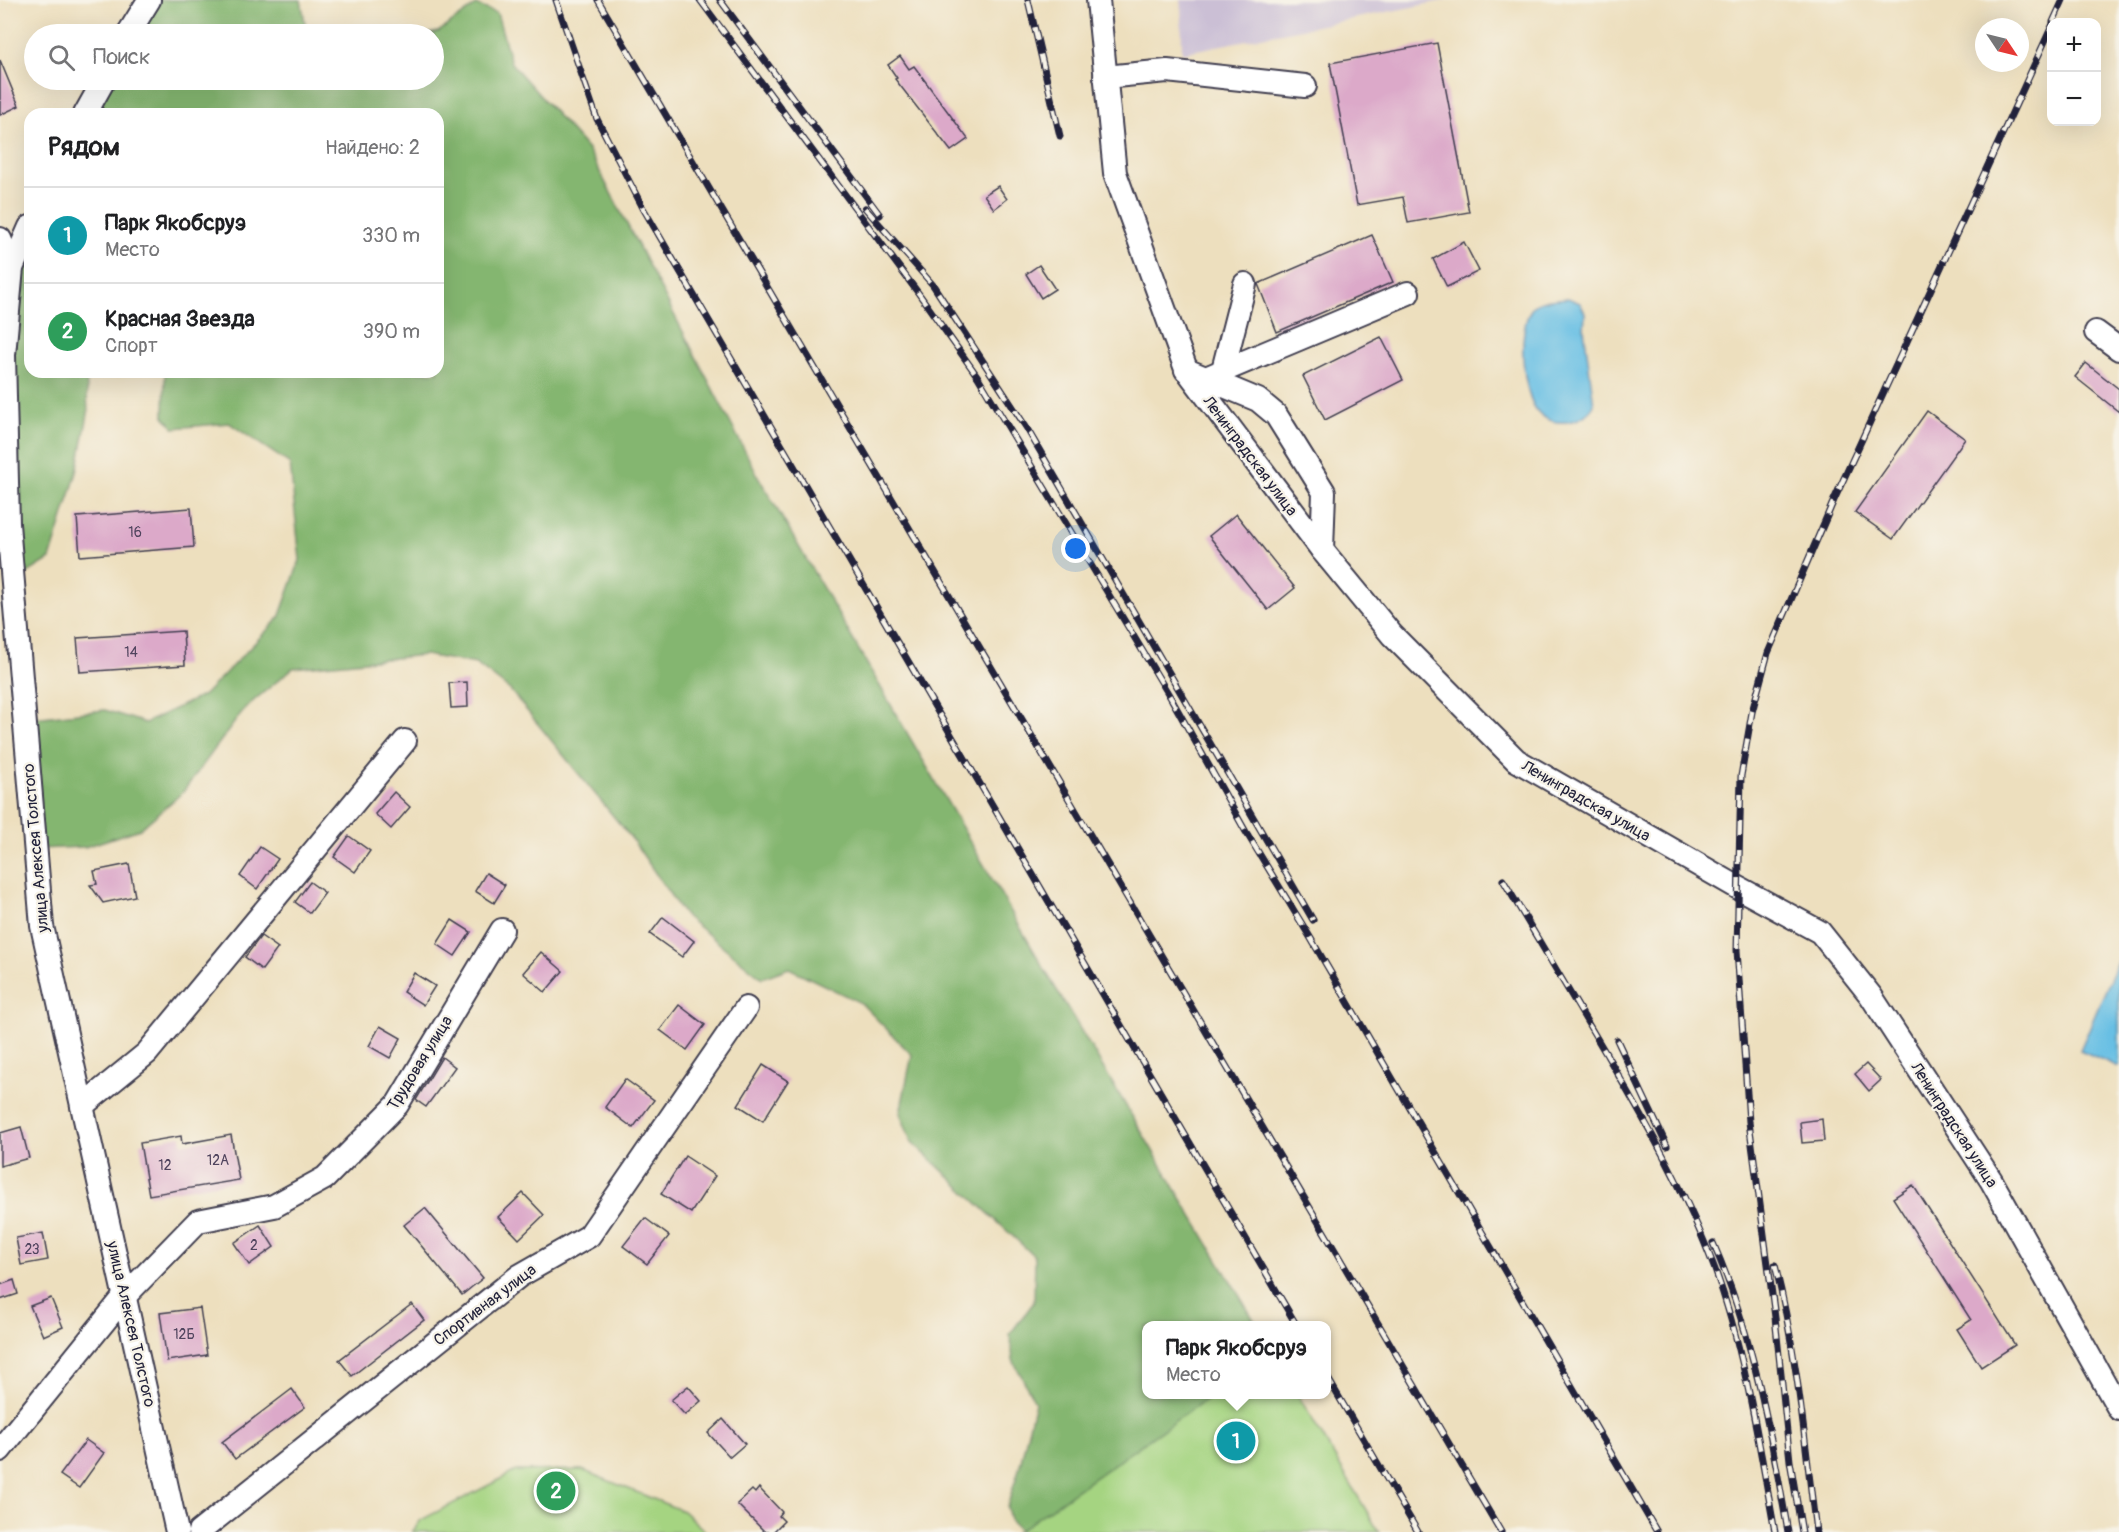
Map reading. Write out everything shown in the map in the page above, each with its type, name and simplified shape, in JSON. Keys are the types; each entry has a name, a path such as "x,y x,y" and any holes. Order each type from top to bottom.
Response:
{"street":[{"path":"134,24 149,0"},
{"name":"Ленинградская улица","path":"1098,0 1115,172 1205,372 1322,550 1392,635 1516,760 1820,932 1871,996 1991,1180 2119,1409"},
{"path":"1105,77 1167,71 1305,86"},
{"path":"88,108 98,90"},
{"path":"0,239 12,268"},
{"name":"улица Алексея Толстого","path":"24,241 12,268 4,355 4,525 42,926 177,1532"},
{"path":"1205,372 1245,284"},
{"path":"1205,372 1408,293"},
{"path":"2096,332 2119,349"},
{"path":"1205,372 1258,400 1276,415 1324,492 1322,550"},
{"path":"82,1106 147,1053 405,741"},
{"name":"Трудовая улица","path":"0,1450 124,1297 198,1221 274,1206 325,1178 397,1105 502,930"},
{"name":"Спортивная улица","path":"199,1532 519,1276 589,1236 746,1008"}],"shaded area":[{"path":"1181,0 1447,0 1182,53"}],"green space":[{"path":"153,0 301,0 305,24 136,24"},
{"path":"476,5 497,13 511,63 589,151 759,478 1049,977 1255,1321 1142,1321 1142,1399 1206,1399 1020,1530 1010,1520 1007,1507 1019,1469 1035,1402 1013,1360 1010,1334 1034,1302 1035,1257 911,1141 900,1113 912,1055 861,1003 789,968 762,978 684,915 632,839 510,690 476,664 425,655 293,668 245,708 183,792 140,829 85,847 36,849 25,719 105,710 145,723 204,695 279,618 300,560 290,464 229,423 174,428 164,416 165,378 444,378 444,108 88,108 98,90 444,90 444,28"},
{"path":"24,241 24,378 86,378 88,414 77,472 50,559 26,574 13,576 12,268"},
{"path":"1205,1399 1300,1399 1379,1532 1016,1532"},
{"path":"582,1470 683,1511 706,1532 412,1532 421,1520 516,1471"}],"water":[{"path":"1568,298 1580,303 1585,313 1584,329 1594,405 1590,411 1577,420 1561,422 1545,418 1533,404 1525,377 1523,344 1524,329 1533,307 1545,301"},
{"path":"2119,959 2119,1067 2080,1050"}],"building":[{"path":"1437,43 1469,212 1408,223 1403,197 1357,205 1330,63"},
{"path":"900,56 909,69 914,66 968,139 951,151 895,79 897,78 888,65"},
{"path":"0,60 19,106 0,115"},
{"path":"998,186 1007,199 994,209 984,195"},
{"path":"1372,235 1393,282 1277,332 1258,284"},
{"path":"1464,242 1479,271 1447,287 1433,259"},
{"path":"1039,265 1055,289 1041,298 1026,274"},
{"path":"1381,337 1403,380 1325,420 1303,376"},
{"path":"2086,363 2119,389 2119,412 2075,377"},
{"path":"1927,411 1965,439 1893,539 1855,512"},
{"path":"191,508 194,547 80,556 77,517"},
{"path":"1236,514 1295,588 1268,610 1209,536"},
{"path":"183,631 185,665 80,672 77,638"},
{"path":"467,682 468,707 451,708 449,683"},
{"path":"394,792 410,807 391,829 375,814"},
{"path":"349,836 370,851 355,872 334,857"},
{"path":"260,847 278,859 257,889 240,876"},
{"path":"129,864 135,896 103,903 90,885 97,884 94,871"},
{"path":"486,873 505,885 494,903 475,891"},
{"path":"310,882 325,893 310,913 295,902"},
{"path":"663,917 694,941 682,957 650,934"},
{"path":"452,920 471,932 455,956 437,944"},
{"path":"261,936 278,948 262,970 245,957"},
{"path":"541,952 563,971 545,992 523,973"},
{"path":"414,973 435,986 423,1005 403,992"},
{"path":"679,1005 705,1025 687,1050 660,1030"},
{"path":"380,1026 401,1038 390,1058 369,1046"},
{"path":"442,1057 455,1067 426,1107 416,1100"},
{"path":"1866,1064 1881,1080 1869,1091 1855,1074"},
{"path":"763,1065 788,1081 763,1121 738,1105"},
{"path":"625,1079 654,1100 633,1128 605,1107"},
{"path":"1822,1119 1824,1141 1802,1143 1800,1122"},
{"path":"21,1127 29,1158 0,1166 0,1133"},
{"path":"231,1135 239,1180 149,1195 140,1143 181,1136 182,1144"},
{"path":"685,1156 715,1176 691,1213 661,1194"},
{"path":"1913,1185 2015,1345 1981,1367 1957,1329 1971,1320 1893,1198"},
{"path":"523,1193 544,1215 519,1239 498,1217"},
{"path":"425,1208 483,1278 462,1295 404,1225"},
{"path":"645,1218 669,1236 647,1264 623,1246"},
{"path":"260,1225 274,1247 249,1265 234,1243"},
{"path":"43,1233 48,1260 21,1265 16,1238"},
{"path":"14,1280 18,1294 0,1300 0,1285"},
{"path":"51,1298 63,1327 43,1336 30,1306"},
{"path":"412,1304 424,1320 352,1376 339,1360"},
{"path":"200,1308 207,1355 167,1361 160,1313"},
{"path":"688,1386 701,1401 685,1415 671,1400"},
{"path":"292,1389 305,1407 235,1459 222,1442"},
{"path":"723,1419 745,1444 730,1457 708,1433"},
{"path":"86,1440 104,1453 79,1488 60,1475"},
{"path":"759,1488 782,1512 779,1516 784,1521 773,1532 765,1532 737,1504 752,1490 755,1493"}],"railway":[{"path":"556,0 597,119 643,208 1294,1321"},
{"path":"598,0 1501,1532"},
{"path":"700,0 978,377 1172,700 1246,832 1310,937 1657,1532"},
{"path":"720,0 880,215"},
{"path":"1028,0 1060,136"},
{"path":"2055,18 2063,0"},
{"path":"1802,1532 1790,1461 1775,1317 1749,1122 1737,950 1741,776 1752,712 1768,653 1834,500 2047,37"},
{"path":"865,208 933,285 1026,427 1313,920"},
{"path":"1503,880 1650,1130 1703,1239 1725,1299 1743,1365 1775,1532"},
{"path":"1617,1040 1667,1146"},
{"path":"1713,1243 1750,1349 1775,1458 1788,1532"},
{"path":"1775,1265 1795,1364 1816,1532"},
{"path":"1331,1384 1418,1532"}],"place":[{"name":"Парк Якобсруэ","path":"1236,1441"},
{"name":"Красная Звезда","path":"556,1491"}]}
